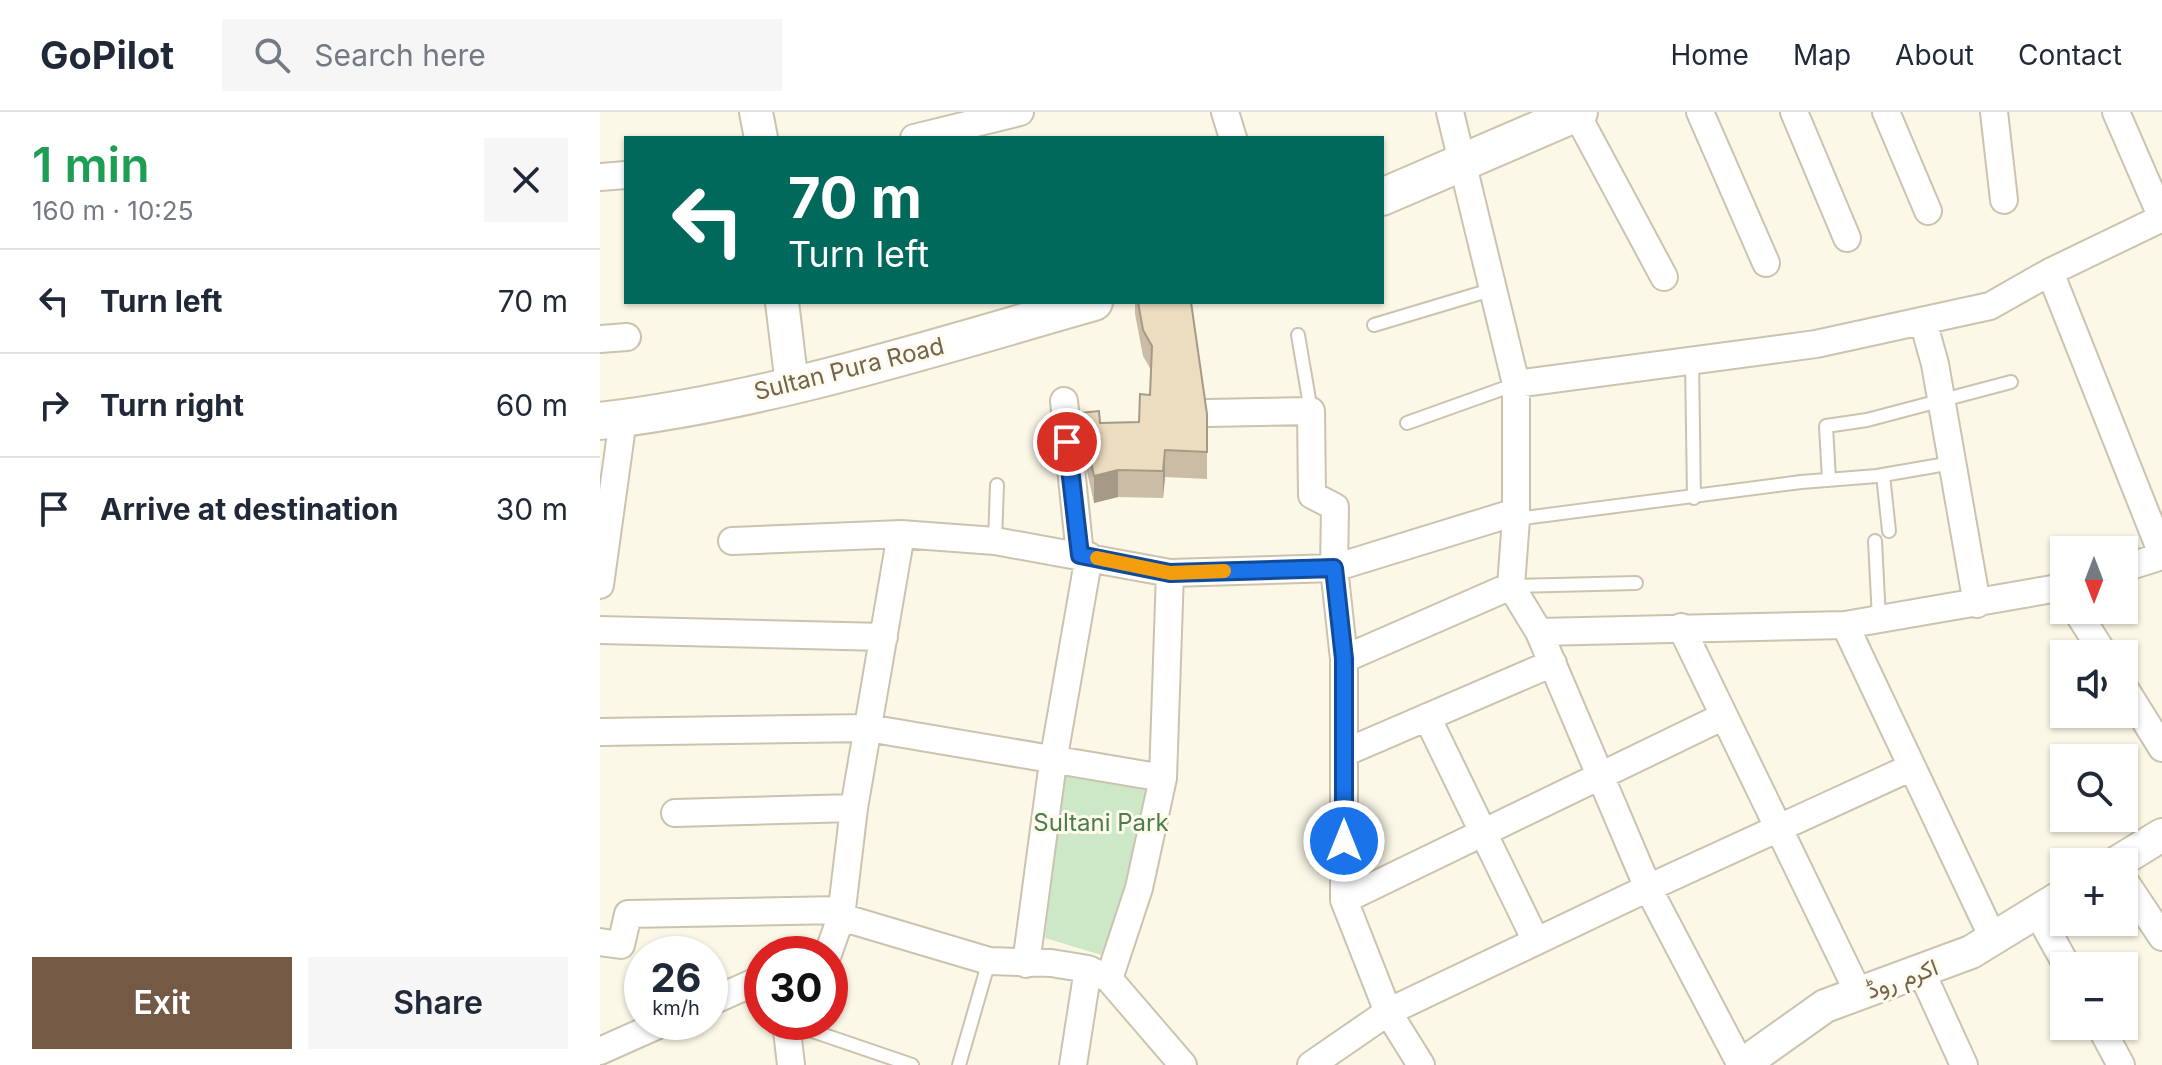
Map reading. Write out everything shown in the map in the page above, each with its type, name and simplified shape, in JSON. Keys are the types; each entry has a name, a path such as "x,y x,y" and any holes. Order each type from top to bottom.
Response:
{"main road":[{"path":"1384,196 1578,113"},
{"name":"Sultan Pura Road","path":"611,420 792,385 900,359 1036,310 1080,304"}],"street":[{"path":"756,112 761,136"},
{"path":"924,136 982,124 1020,112"},
{"path":"1225,112 1232,136"},
{"path":"1450,112 1465,162 1516,384 1516,516 1511,586 1539,632 1648,888 1742,1065"},
{"path":"1700,112 1766,263"},
{"path":"1794,112 1847,238"},
{"path":"1886,112 1928,211"},
{"path":"1994,112 2004,200"},
{"path":"1516,384 1816,344 1990,306 2050,272 2162,218 2116,112"},
{"path":"1578,113 1664,277"},
{"path":"600,177 624,175"},
{"path":"2050,272 2162,555 2138,563"},
{"path":"782,304 792,385"},
{"path":"1923,321 1941,401 1977,604"},
{"path":"600,339 627,337"},
{"path":"1026,964 1084,556 1064,401"},
{"path":"1207,413 1311,411 1312,495 1335,507 1334,568 1344,659 1344,900 1388,1012 1421,1065"},
{"path":"600,585 611,420"},
{"path":"732,541 901,534 995,541 1170,573 1334,568 1516,516"},
{"path":"834,936 841,914 854,808 901,534"},
{"path":"1073,1065 1098,974 1139,888 1163,778 1170,573"},
{"path":"1344,659 1511,586"},
{"path":"1539,632 1845,625 2050,596"},
{"path":"1845,625 1993,938"},
{"path":"1681,627 1859,994"},
{"path":"600,630 884,637"},
{"path":"1344,753 1553,663"},
{"path":"2138,709 2162,748"},
{"path":"1344,900 1724,716"},
{"path":"1427,717 1536,941"},
{"path":"600,732 868,728 1053,762 1163,778"},
{"path":"1311,1065 1388,1012 1912,767"},
{"path":"675,813 854,808"},
{"path":"2138,850 2162,835"},
{"path":"2138,901 2162,937"},
{"name":"اکرم روڈ","path":"1742,1065 1825,1006 1922,973 1993,938 2050,905"},
{"path":"600,942 621,945 628,914 841,914 989,961 1051,963 1098,974 1183,1065"},
{"path":"1922,973 1964,1065"},
{"path":"600,1051 625,1040"},
{"path":"788,1040 791,1065"},
{"path":"2108,1040 2121,1065"}],"lane":[{"path":"1374,325 1494,289"},
{"path":"1298,335 1311,411"},
{"path":"1692,359 1694,498"},
{"path":"1829,480 1826,426 1867,420 2011,382"},
{"path":"1407,423 1516,384"},
{"path":"1516,516 1694,498 1883,475 1952,463"},
{"path":"1883,475 1889,531"},
{"path":"995,541 997,485"},
{"path":"1875,541 1879,619"},
{"path":"1511,586 1636,583"},
{"path":"959,1065 989,961"},
{"path":"839,1040 912,1065"}],"green space":[{"name":"Sultani Park","path":"1063,773 1155,788 1111,958 1045,938"}],"building":[{"path":"1138,304 1191,304 1207,414 1207,452 1165,450 1163,471 1118,470 1094,476 1080,413 1099,411 1100,423 1139,422 1140,394 1150,395 1152,346 1143,330"}],"slow traffic":[{"path":"1097,558 1170,573 1224,571"}],"route":[{"path":"1067,442 1080,555 1170,573 1334,568 1344,659 1344,841"}]}
